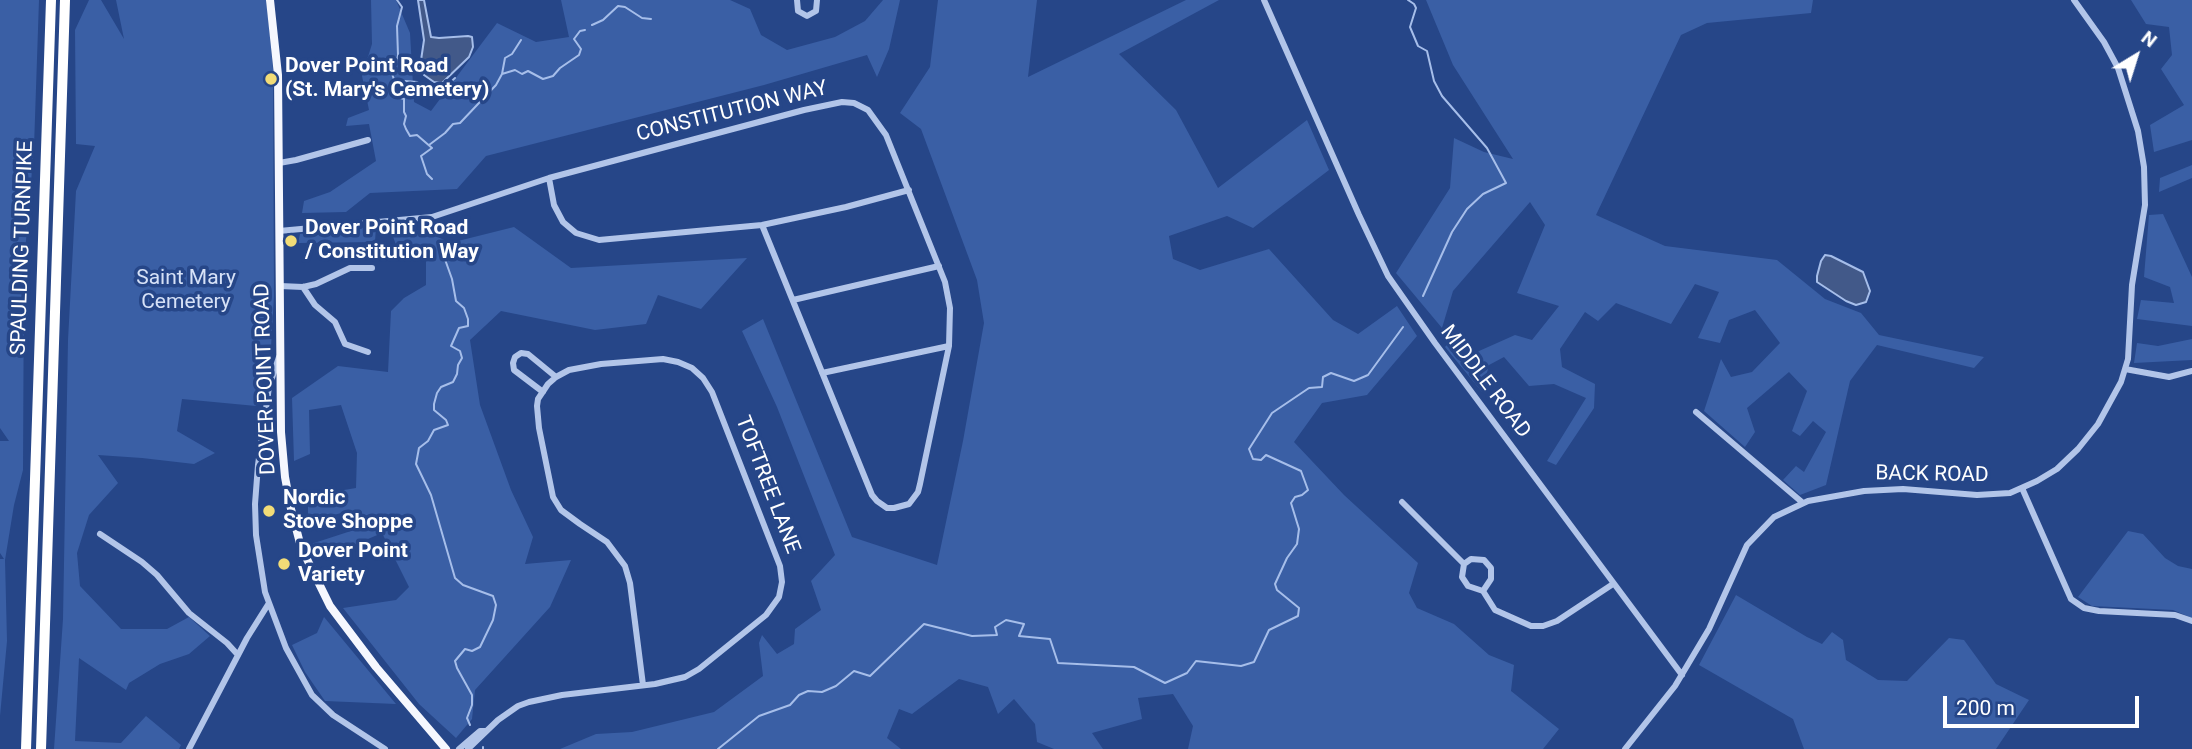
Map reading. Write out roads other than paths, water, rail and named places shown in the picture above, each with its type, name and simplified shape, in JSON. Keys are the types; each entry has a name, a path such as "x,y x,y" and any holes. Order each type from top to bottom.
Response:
{"highway":[{"name":"SPAULDING TURNPIKE","path":"26,749 51,0"},
{"name":"SPAULDING TURNPIKE","path":"41,749 65,0"}],"main road":[{"name":"DOVER POINT ROAD","path":"270,0 278,67 281,432 285,477 296,528 307,562 342,624 446,749"}],"street":[{"path":"797,0 798,11 807,16 816,11 817,0"},
{"name":"MIDDLE ROAD","path":"1264,0 1388,276 1421,325 1682,675"},
{"name":"BACK ROAD","path":"1682,675 1709,629 1747,545 1774,517 1803,503 1826,496 1864,491 1903,489 1995,495 2022,488 2068,460 2088,438 2114,398 2125,369 2129,347 2133,285 2145,205 2142,147 2118,68 2104,42 2074,0"},
{"name":"CONSTITUTION WAY","path":"279,231 432,217 549,178 804,110 849,102 868,110 878,122 896,155 945,282 950,308 949,346 918,492 909,504 887,508 872,495 762,225"},
{"path":"279,163 368,139"},
{"path":"549,178 554,205 563,222 576,233 591,239 762,225 909,190"},
{"path":"793,300 939,266"},
{"path":"280,286 316,285 350,268 372,268"},
{"path":"303,287 315,305 335,322 345,344 368,352"},
{"path":"822,373 949,346"},
{"path":"556,377 528,354 521,353 515,357 514,370 543,392 538,400 538,421 554,497 561,510 607,541 625,566 630,583 643,685"},
{"path":"279,355 268,387 255,504 262,580 286,648 312,695 333,715 385,749"},
{"name":"TOFTREE LANE","path":"468,749 508,712 529,702 685,677 699,669 766,615 779,597 782,582 780,566 712,391 698,373 678,362 655,359 584,366 556,377 543,392"},
{"path":"2125,369 2169,377 2192,371"},
{"path":"1696,412 1803,503"},
{"path":"2022,488 2071,599 2084,608 2099,611 2175,615 2192,621"},
{"path":"1402,502 1464,564"},
{"path":"100,534 157,575 189,613 238,655"},
{"path":"1478,558 1489,565 1491,579 1483,590 1472,588 1465,583 1462,573 1468,560 1478,558"},
{"path":"1483,590 1488,601 1499,613 1531,626 1543,626 1557,621 1614,584"},
{"path":"189,749 247,638 269,603"},
{"path":"227,643 240,642 247,638"},
{"path":"1625,749 1682,675"},
{"name":"TOFTREE LANE","path":"460,749 480,731 485,731"}],"waterway":[{"path":"397,0 402,7 397,26 398,55 391,71 397,97 404,99 406,129 410,136 417,135 432,148 421,156 427,174 432,179"},
{"path":"1408,0 1416,8 1410,27 1418,46 1427,51 1434,81 1442,96 1487,148 1506,183 1483,194 1467,209 1452,232 1423,296"},
{"path":"592,25 603,20 618,6 625,7 642,18 651,19"},
{"path":"429,145 453,124 460,123 496,85 502,74 515,70 522,74 528,71 543,79 553,76 579,55 581,49 574,39 580,31 585,30"},
{"path":"502,74 505,58 512,54 521,40"},
{"path":"398,84 405,81 417,82 425,87 429,94 443,89 455,78"},
{"path":"442,251 456,301 464,308 468,326 459,328 451,346 460,351 462,358 457,374 453,382 441,387 434,404 434,410 448,425 434,430 428,441 419,448 416,464 431,495 455,578 463,585 493,596 496,605 493,620 480,647 472,651 465,649 455,661 472,695 472,705 467,718 470,725"},
{"path":"718,749 759,716 790,705 799,695 808,691 822,692 836,686 854,671 870,676 924,624 972,636 997,635 995,627 1006,620 1024,624 1019,636 1050,639 1058,663 1134,667 1165,683 1187,673 1196,661 1241,666 1254,662 1269,630 1298,616 1299,608 1277,590 1275,584 1297,544 1299,529 1291,503 1295,497 1308,490 1301,471 1266,455 1261,460 1253,459 1249,449 1272,413 1309,388 1322,387 1323,377 1331,373 1354,381 1368,375 1403,327"}],"place":[{"name":"Dover Point Road (St. Mary's Cemetery)","path":"271,79"},
{"name":"Dover Point Road / Constitution Way","path":"291,241"},
{"name":"Nordic Stove Shoppe","path":"269,511"},
{"name":"Dover Point Variety","path":"284,564"}],"park label":[{"name":"Saint Mary Cemetery","path":"186,291"}]}
